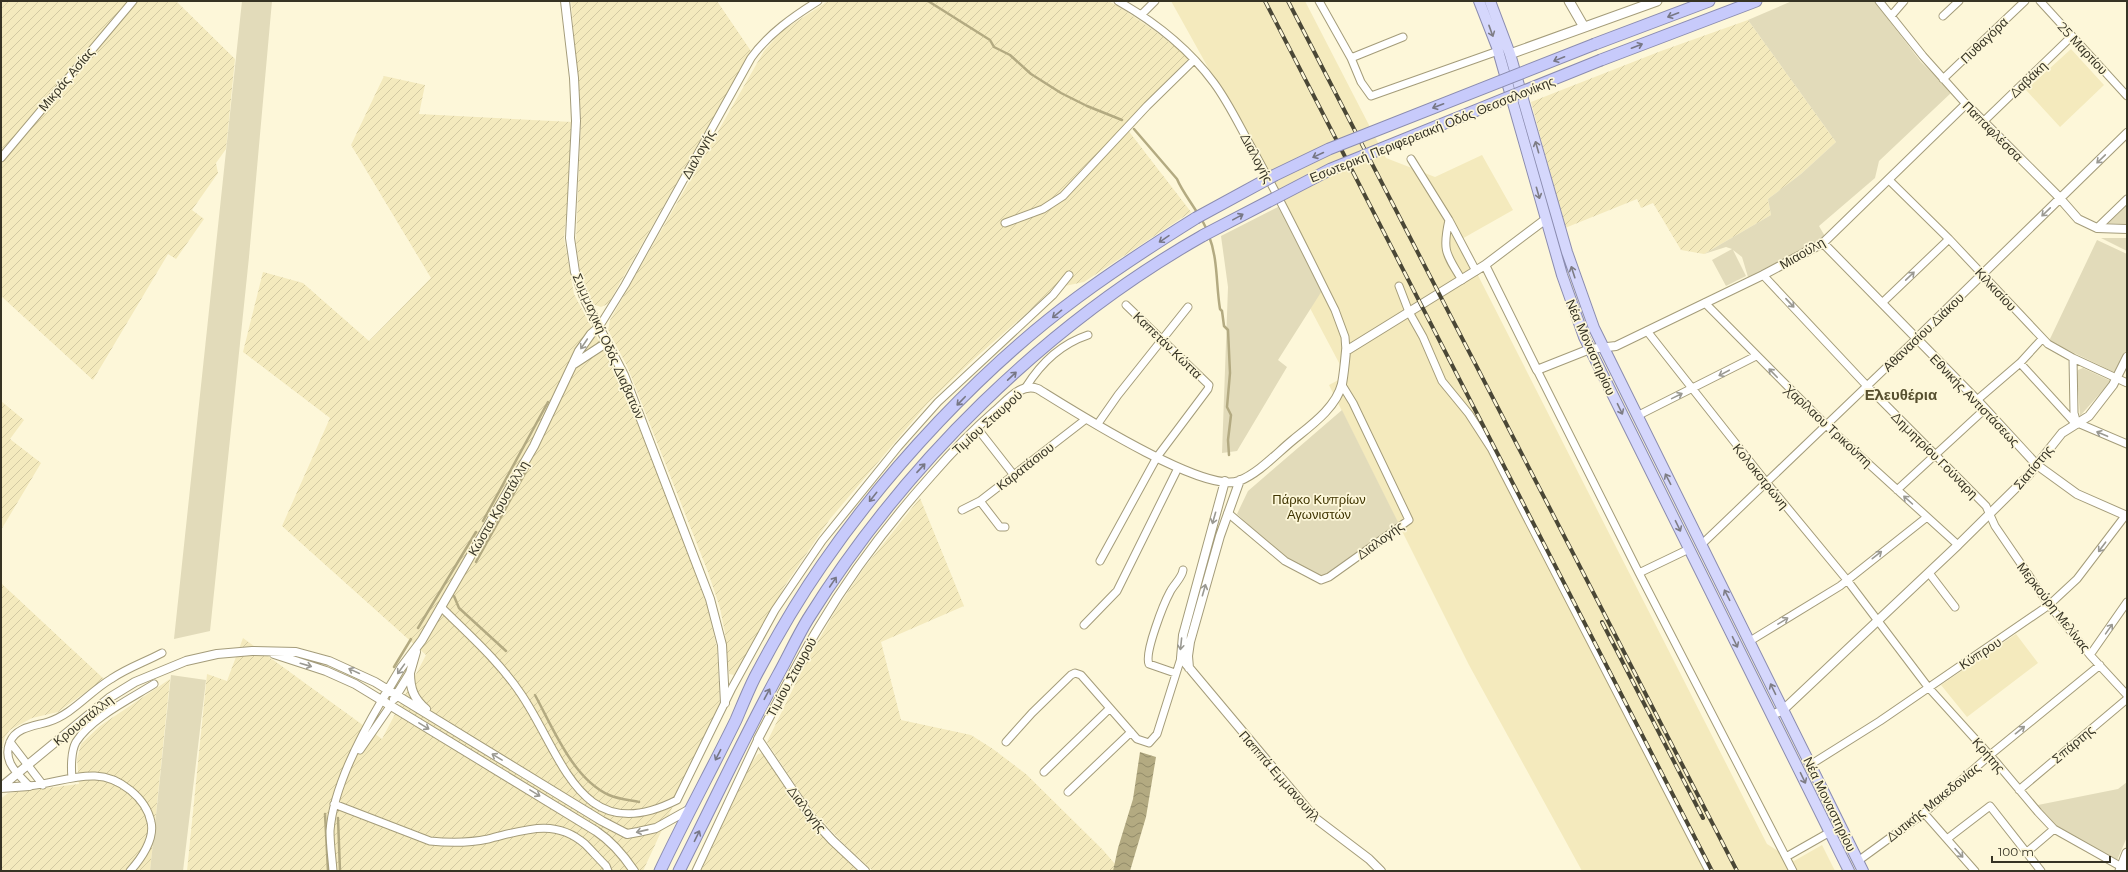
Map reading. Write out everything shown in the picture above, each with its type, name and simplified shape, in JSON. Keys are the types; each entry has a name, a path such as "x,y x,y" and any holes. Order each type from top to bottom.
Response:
{"highway":[{"name":"Εσωτερική Περιφερειακή Οδός Θεσσαλονίκης","path":"660,871 736,720 754,679 787,621 825,560 856,518 898,466 966,395 998,364 1036,331 1077,298 1196,218 1275,175 1329,150 1596,44 1709,1"},
{"name":"Εσωτερική Περιφερειακή Οδός Θεσσαλονίκης","path":"679,871 760,708 807,621 864,539 910,480 967,418 1039,352 1107,298 1182,248 1331,169 1601,60 1756,1"}],"main road":[{"name":"Νέα Μοναστηρίου","path":"1479,1 1498,52 1568,296 1590,349 1849,871"},
{"name":"Νέα Μοναστηρίου","path":"1490,1 1510,54 1569,259 1580,292 1602,347 1763,667 1863,871"},
{"path":"1570,1 1584,27"},
{"path":"1510,54 1657,1"},
{"path":"2123,870 2127,853"}],"street":[{"name":"Μικράς Ασίας","path":"1,158 56,90 133,1"},
{"name":"Συμμαχική Οδός Διαβατών","path":"565,1 574,78 576,121 571,252 577,280 624,375 710,599 722,645 725,703"},
{"name":"Διαλογής","path":"599,326 625,285 751,58 758,48 775,32 818,1"},
{"name":"Διαλογής","path":"1118,1 1141,14 1159,27 1194,60 1222,95 1261,164 1335,310 1344,337 1346,351"},
{"path":"1141,14 1155,1"},
{"path":"1319,1 1351,58 1361,82 1371,96 1498,52"},
{"name":"Παπαφλέσσα","path":"1879,1 1943,79 1983,122 2060,198 2078,219 2097,228 2127,229"},
{"path":"1891,16 1904,1"},
{"path":"1943,16 1959,1"},
{"name":"Πυθαγόρα","path":"1943,79 2025,1"},
{"name":"25 Μαρτίου","path":"2040,1 2127,96"},
{"name":"Δαβάκη","path":"1983,122 2072,36"},
{"path":"1351,58 1403,37"},
{"path":"1005,223 1042,209 1063,196 1142,112 1194,60"},
{"name":"Μιαούλη","path":"1537,370 1590,349 1617,346 1763,275 1823,243 1966,104"},
{"name":"Αθανασίου Διάκου","path":"1702,545 2127,133"},
{"path":"1411,159 1450,220 1476,271"},
{"name":"Κιλκισίου","path":"1889,180 1950,239 2042,339 2052,347 2073,358 2127,383"},
{"path":"2097,228 2127,199"},
{"path":"1346,351 1476,271 1546,219"},
{"path":"1450,220 1444,242 1445,249 1448,257 1462,280"},
{"path":"1882,303 1950,239"},
{"name":"Εθνικής Αντιστάσεως","path":"1823,243 1977,400 2037,465 2077,494 2126,516"},
{"path":"1485,265 1639,573 1794,871"},
{"path":"441,607 502,669 521,695 571,782 587,799 601,808 615,812 648,812 677,800 725,703 775,610 822,541 850,505 938,402 1053,295 1069,275"},
{"name":"Δημητρίου Γούναρη","path":"1763,275 1867,386 1983,503 1990,513"},
{"path":"1399,286 1409,312 1423,337 1442,381 1469,414 1491,448 1709,871"},
{"name":"Χαρίλαου Τρικούπη","path":"1705,303 1826,425 1958,545"},
{"name":"Καπετάν Κώττα","path":"1126,305 1162,342 1209,385 1208,389 1157,457"},
{"path":"1097,425 1118,395 1162,342 1188,307"},
{"name":"Κώστα Κρυστάλλη","path":"351,761 397,696 410,673 417,650 534,446 587,340 599,326"},
{"name":"Κολοκοτρώνη","path":"1648,331 1692,389 1877,619"},
{"path":"1026,387 1036,371 1063,346 1071,340 1088,334"},
{"name":"Κώστα Κρυστάλλη","path":"574,364 602,345 606,339"},
{"path":"1977,400 2020,363 2042,339"},
{"name":"Τιμίου Σταυρού","path":"758,739 819,626 863,560 900,510 977,428 1022,389 1026,387 1038,388 1086,419 1178,468 1204,477 1225,481 1240,480 1254,472 1309,427 1332,403 1342,385 1346,351"},
{"path":"1637,416 1756,356"},
{"name":"Σιατίστης","path":"1772,715 1783,710 1877,619 1958,545 2037,465 2059,436 2078,424 2091,413 2116,379 2127,357"},
{"path":"2073,358 2074,413 2078,424"},
{"path":"2020,363 2078,424 2127,444"},
{"name":"Διαλογής","path":"1228,513 1285,561 1321,580 1329,578 1408,520 1353,403 1342,385"},
{"path":"1897,490 1985,409"},
{"name":"Καρατάσιου","path":"962,510 980,501 1086,419"},
{"path":"977,428 1014,474"},
{"path":"1100,561 1157,457"},
{"path":"1084,624 1107,603 1116,591 1178,468"},
{"path":"1189,669 1188,656 1190,642 1228,513 1240,480"},
{"path":"1006,742 1032,713 1071,675 1075,673 1081,675 1131,732 1143,742 1149,743 1153,740 1157,734 1175,673 1181,658 1182,635 1225,481"},
{"path":"980,501 1000,527 1005,528"},
{"name":"Μερκούρη Μελίνας","path":"1990,513 1995,526 2049,605 2090,655 2127,695"},
{"name":"Κύπρου","path":"1810,764 1880,721 1928,687 2014,631 2049,605 2077,579 2126,516"},
{"path":"1750,641 1847,580 1927,517"},
{"path":"1639,573 1689,549"},
{"path":"1175,673 1149,664 1148,658 1155,630 1169,594 1182,575 1183,570"},
{"path":"1929,573 1955,607"},
{"path":"2090,655 2127,602"},
{"name":"Κρήτης","path":"1877,619 1928,687 1990,755 2054,829 2123,870"},
{"name":"Κώστα Κρυστάλλη","path":"333,871 330,832 334,804 341,783 369,721 401,668 417,650"},
{"name":"Κρουστάλλη","path":"1,788 109,698 135,682 173,665 217,654 252,651 270,652"},
{"path":"29,786 17,774 7,758 10,742 22,729 65,714 110,679 162,652"},
{"path":"270,652 296,652 329,661 362,675 602,821 628,834 656,828 690,809"},
{"path":"270,652 341,677 391,705 596,831 606,838 634,871"},
{"name":"Παππά Εμμανουήλ","path":"1181,658 1315,818 1369,859 1381,871"},
{"name":"Δυτικής Μακεδονίας","path":"1858,861 1924,813 1990,755 2100,665"},
{"path":"410,673 410,684 416,699 443,724"},
{"path":"72,778 71,770 76,742 99,720 154,684"},
{"name":"Σπάρτης","path":"2019,790 2127,699"},
{"path":"1044,772 1109,708"},
{"path":"1068,792 1131,732"},
{"name":"Διαλογής","path":"758,739 810,816 832,840 865,871"},
{"path":"696,871 758,739"},
{"path":"10,742 43,785"},
{"path":"1,788 43,785 72,778 95,776 111,779 128,787 141,802 151,822 149,840 143,853 130,871"},
{"path":"334,804 430,841 465,842 488,839 522,829 543,827 549,828 572,836 584,843 606,866 608,871"},
{"path":"1947,839 1990,806 2040,871"},
{"path":"1924,813 1975,871"},
{"path":"2026,853 2054,829"},
{"path":"1786,857 1830,832"}],"shaded area":[{"path":"1,1 176,1 235,59 226,149 216,163 218,173 192,210 204,219 176,259 168,254 93,380 1,296"},
{"path":"571,1 717,1 751,51 608,304 601,307 592,304 588,297 580,272 576,241 581,118"},
{"path":"828,1 1108,1 1118,6 1155,31 1189,58 1124,125 1191,212 1084,282 1055,288 974,359 928,403 830,519 784,587 769,619 734,675 729,674 725,633 720,608 708,572 627,366 608,330 610,320 764,51 782,31"},
{"path":"1171,1 1305,1 1386,158 1435,177 1482,155 1513,210 1460,240 1767,844 1794,861 1822,845 1835,871 1582,871 1469,665 1329,385 1346,376 1293,276 1284,204"},
{"path":"1748,20 1836,142 1801,174 1768,199 1771,215 1704,254 1681,250 1653,203 1641,208 1637,199 1565,228 1531,102 1661,51"},
{"path":"2071,49 2104,85 2060,127 2026,90"},
{"path":"384,76 425,85 419,114 572,122 570,178 564,238 574,294 629,398 662,480 707,606 717,648 720,704 643,871 187,871 207,674 227,681 243,638 382,739 426,655 282,526 330,418 243,352 263,272 303,283 369,341 431,278 351,145"},
{"path":"1,401 24,420 10,439 41,463 1,530"},
{"path":"920,498 964,606 881,642 901,720 971,735 993,749 1026,774 1103,850 1115,864 1117,871 873,871 843,843 812,810 767,742 807,660 836,610 864,568"},
{"path":"1,583 104,679 58,712 32,718 10,730 5,737 1,754"},
{"path":"2016,634 2038,663 1967,717 1941,685"},
{"path":"170,679 150,871 1,871 1,799 8,793 79,784 77,759 81,744 100,726"},
{"path":"763,753 805,814 860,871 701,871 752,762 758,754"}],"green space":[{"path":"242,1 272,1 249,257 210,631 174,639"},
{"path":"1792,1 1874,1 1921,62 1952,92 1879,161 1875,178 1819,226 1826,238 1748,277 1742,257 1733,250 1746,276 1726,286 1712,260 1732,249 1726,247 1704,254 1771,215 1768,199 1801,174 1836,142 1748,20"},
{"path":"2127,203 2127,224 2106,223"},
{"path":"1282,205 1325,286 1278,360 1287,367 1237,451 1222,453 1228,287 1221,236"},
{"path":"2101,238 2127,238 2127,251"},
{"path":"2097,240 2127,254 2127,349 2116,373 2049,341"},
{"path":"2083,368 2111,381 2080,416 2077,375 2078,370"},
{"name":"Πάρκο Κυπρίων Αγωνιστών","path":"1342,410 1398,522 1321,578 1278,552 1237,514 1248,491"},
{"path":"171,675 206,680 183,871 150,871"},
{"path":"2127,782 2127,837 2115,865 2054,829 2033,806 2118,789"}],"water":[{"path":"1140,752 1156,757 1146,817 1130,871 1113,871 1118,848 1133,799"}],"waterway":[{"path":"928,1 990,40 994,47 1010,55 1031,74 1061,93 1087,106 1122,120"},
{"path":"1134,129 1177,179 1198,214"},
{"path":"1201,218 1207,230"},
{"path":"1209,236 1214,254 1220,309 1222,311 1224,326 1228,330 1230,373 1227,407 1231,415 1228,440 1229,455"},
{"path":"483,521 548,402"},
{"path":"476,562 529,466"},
{"path":"418,628 476,532"},
{"path":"454,596 459,608 506,651"},
{"path":"394,667 411,639"},
{"path":"535,695 565,751 585,777 596,787 609,795 639,802"},
{"path":"325,814 328,871"},
{"path":"338,818 340,871"}],"railway":[{"path":"1265,1 1712,871"},
{"path":"1288,1 1737,871"},
{"path":"1602,622 1703,818"}],"district":[{"name":"Ελευθέρια","path":"1901,394"}]}
